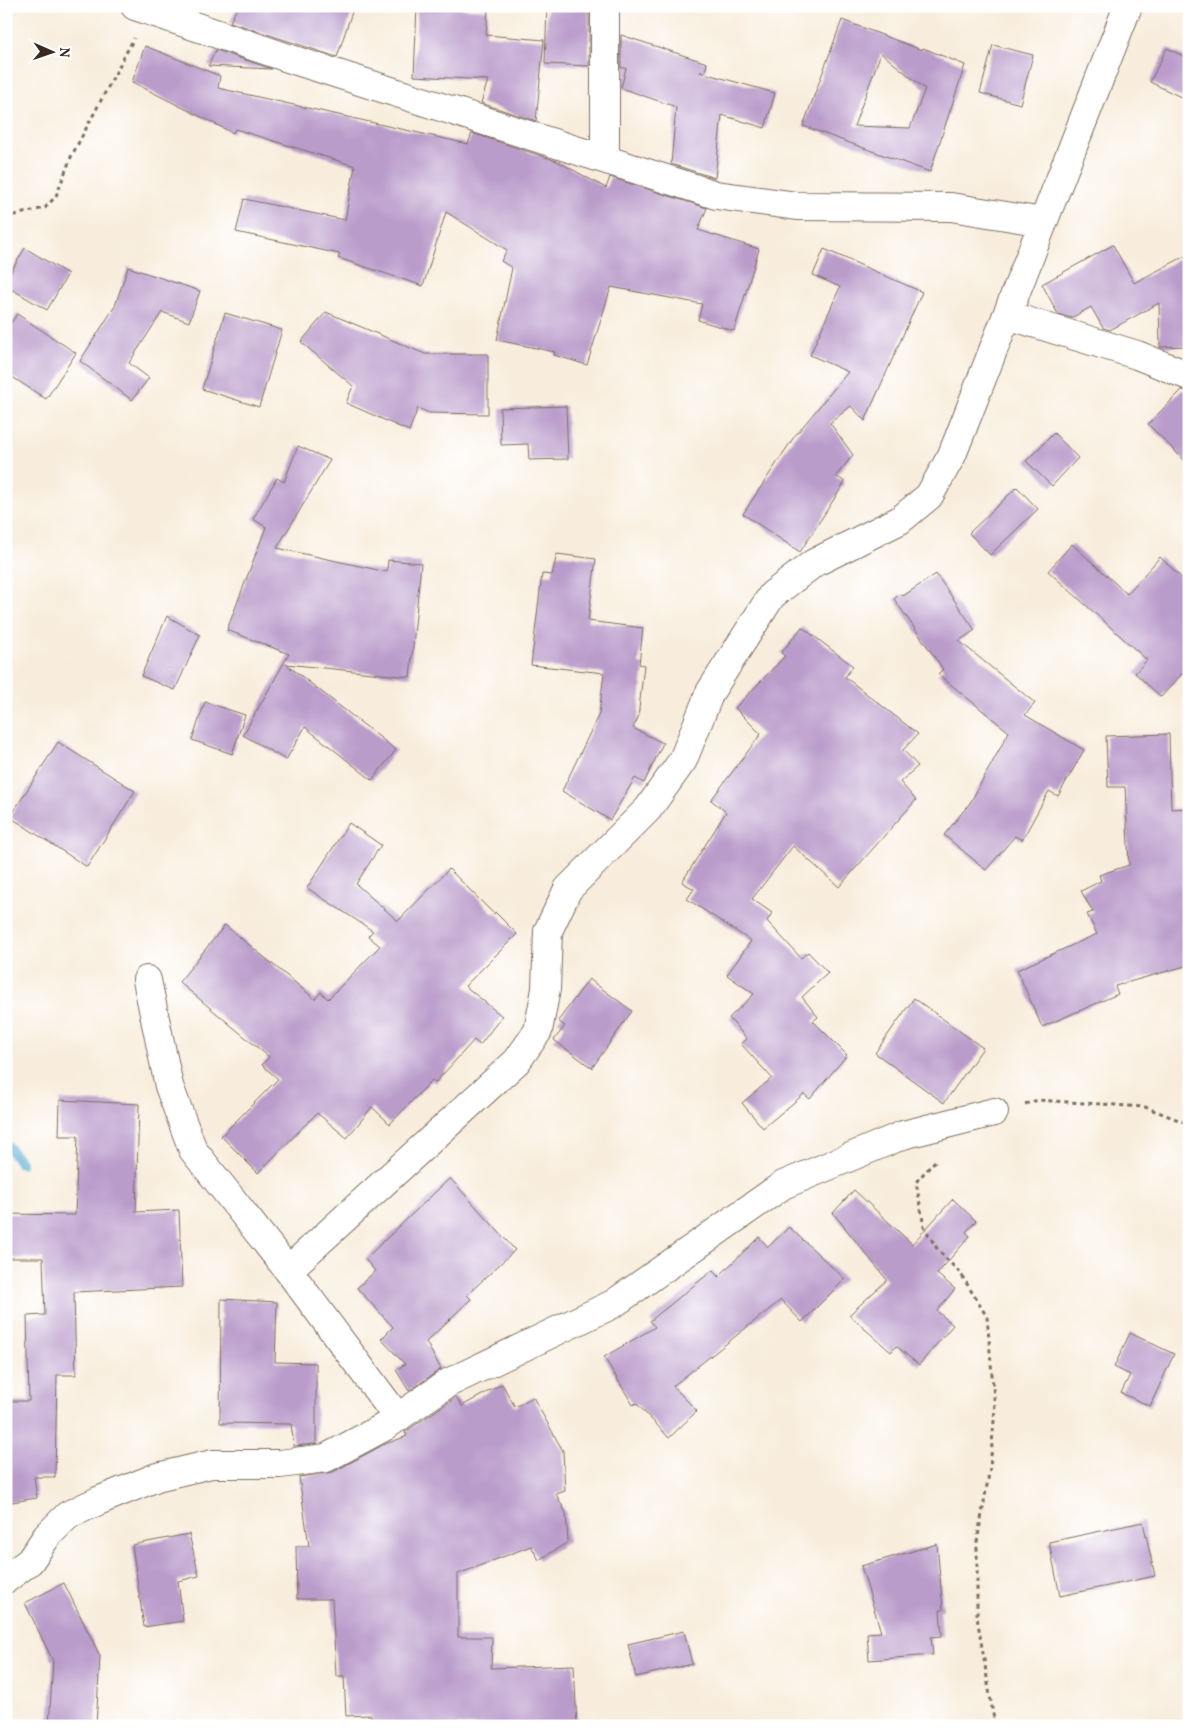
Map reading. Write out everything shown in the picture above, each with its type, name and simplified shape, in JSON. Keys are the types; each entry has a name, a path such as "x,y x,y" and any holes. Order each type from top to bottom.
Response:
{"street":[{"path":"605,6 605,158"},
{"path":"288,1270 517,1061 538,1032 546,989 548,931 568,889 648,809 684,760 710,692 772,595 814,563 900,520 929,496 952,455 1128,6"},
{"path":"139,8 716,195 797,206 951,207 1043,222"},
{"path":"1007,315 1137,355 1189,376"},
{"path":"148,980 169,1086 193,1150 288,1270 398,1418"},
{"path":"6,1579 30,1561 47,1536 68,1516 98,1501 157,1478 212,1464 280,1464 326,1458 398,1418 448,1383 613,1304 783,1185 902,1135 994,1112"}],"path":[{"path":"6,217 44,208 56,196 71,157 139,8"},
{"path":"994,1112 1038,1100 1097,1102 1145,1107 1189,1124"},
{"path":"936,1160 916,1182 924,1227 938,1250 961,1274 987,1317 995,1409 990,1468 977,1542 977,1616 995,1726"}],"building":[{"path":"238,6 354,6 337,57 230,22"},
{"path":"417,6 488,10 486,35 544,40 536,121 481,103 488,80 414,76"},
{"path":"547,6 589,6 589,66 545,64"},
{"path":"842,20 922,50 923,48 965,65 930,172 803,126","holes":["881,53 925,89 910,128 854,126"]},
{"path":"621,35 707,63 705,72 700,72 775,93 765,128 722,115 715,178 671,164 676,107 621,88 626,68 621,68"},
{"path":"993,45 1033,55 1020,104 980,93"},
{"path":"145,46 220,76 218,88 468,144 472,133 557,161 606,188 610,177 707,208 698,230 759,249 734,331 698,320 702,304 611,287 587,365 554,355 555,352 497,340 512,268 501,261 507,250 446,212 423,286 338,258 340,254 236,232 244,199 345,220 355,166 235,129 233,133 132,82"},
{"path":"1167,48 1189,59 1189,101 1150,82"},
{"path":"216,50 272,69 208,66"},
{"path":"1113,245 1134,283 1189,254 1189,346 1160,347 1159,303 1110,330 1103,328 1091,307 1071,318 1058,314 1042,284"},
{"path":"25,248 68,274 47,310 6,286 6,280"},
{"path":"824,249 922,292 865,421 851,406 830,423 853,455 836,476 845,482 800,552 743,514 794,437 848,372 810,355 840,287 813,275"},
{"path":"128,267 200,291 189,322 162,312 129,363 149,378 132,400 80,361 115,306"},
{"path":"326,312 425,354 488,354 488,414 429,413 418,408 409,431 346,403 353,386 301,342"},
{"path":"225,313 282,330 259,407 202,389"},
{"path":"17,314 76,353 46,399 6,373 6,331"},
{"path":"1182,390 1189,391 1189,465 1148,424"},
{"path":"566,406 568,459 529,460 528,444 501,445 500,408"},
{"path":"1054,433 1078,458 1052,486 1026,461"},
{"path":"298,446 330,460 277,548 387,572 388,560 421,563 410,677 286,664 396,750 372,780 305,727 286,760 243,735 289,654 227,630 266,527 253,519 277,478 284,482"},
{"path":"1017,487 1038,509 990,555 969,533"},
{"path":"1072,544 1127,594 1160,557 1189,585 1189,666 1161,697 1135,673 1147,660 1048,571"},
{"path":"557,554 596,559 588,621 643,628 639,664 644,665 638,718 633,728 663,743 644,783 635,778 610,820 562,791 599,714 604,673 531,665 542,574 552,575"},
{"path":"936,574 975,630 959,641 1035,703 1025,715 1084,750 1058,796 1049,791 1022,840 1015,836 986,870 944,835 970,803 1009,732 938,674 943,669 894,599 900,594 903,596"},
{"path":"167,616 200,635 175,690 141,676"},
{"path":"802,627 853,666 845,677 918,734 903,750 918,766 900,782 916,800 839,887 793,846 752,899 772,913 767,921 801,958 808,952 828,973 802,997 818,1017 813,1021 847,1055 810,1099 804,1094 763,1128 742,1103 772,1078 741,1044 747,1039 729,1018 754,994 727,975 751,941 687,899 694,889 682,882 726,812 711,800 761,734 735,708 785,656 781,653"},
{"path":"205,702 245,715 232,754 192,740"},
{"path":"1169,734 1171,809 1187,808 1189,965 1115,986 1118,994 1042,1027 1017,970 1097,934 1087,914 1093,912 1081,891 1101,881 1099,875 1129,865 1125,787 1108,787 1106,736"},
{"path":"58,742 135,791 87,867 10,817"},
{"path":"349,823 381,845 356,884 398,921 449,869 517,934 465,986 502,1016 480,1045 474,1040 435,1083 432,1080 390,1124 372,1107 347,1138 317,1113 258,1173 221,1136 278,1079 262,1065 269,1057 179,982 225,925 315,999 321,992 328,999 380,946 368,936 373,931 307,888"},
{"path":"589,979 632,1011 592,1068 554,1040 565,1026 558,1021"},
{"path":"914,998 983,1048 944,1103 875,1053"},
{"path":"60,1100 139,1104 136,1212 179,1210 182,1287 74,1292 76,1375 57,1375 55,1477 34,1477 37,1498 6,1503 6,1401 29,1401 27,1316 45,1315 43,1258 6,1258 6,1214 75,1215 78,1136 59,1136"},
{"path":"450,1178 515,1250 467,1295 471,1299 426,1342 441,1369 409,1391 396,1370 405,1364 381,1339 393,1327 357,1288 375,1271 365,1259"},
{"path":"854,1190 912,1244 953,1199 976,1221 966,1232 970,1236 937,1274 955,1289 937,1311 953,1325 919,1365 896,1346 891,1352 849,1315 887,1280 833,1213"},
{"path":"789,1227 845,1279 802,1322 781,1300 673,1386 697,1411 669,1438 636,1403 633,1405 604,1357 655,1327 650,1321 713,1270 718,1277 759,1237 768,1247"},
{"path":"221,1299 277,1302 275,1362 316,1363 316,1444 294,1446 291,1424 220,1423"},
{"path":"1130,1333 1174,1354 1150,1406 1121,1393 1130,1375 1114,1367"},
{"path":"502,1384 515,1407 533,1397 563,1451 565,1491 556,1494 566,1513 568,1542 539,1560 531,1546 458,1574 458,1637 492,1637 491,1668 574,1665 577,1725 372,1726 371,1715 346,1716 344,1676 336,1676 332,1599 297,1599 296,1546 309,1546 299,1477 333,1472 383,1445 407,1436 405,1432 456,1397 462,1406"},
{"path":"1143,1522 1155,1576 1060,1596 1049,1542"},
{"path":"189,1534 199,1576 178,1581 183,1621 144,1627 132,1545"},
{"path":"937,1544 943,1610 940,1610 942,1636 931,1637 933,1655 869,1660 867,1633 881,1632 861,1566"},
{"path":"64,1583 100,1656 96,1726 49,1726 53,1661 25,1603"},
{"path":"684,1631 692,1664 636,1677 628,1644"}],"waterway":[{"path":"6,1144 21,1163"}]}
